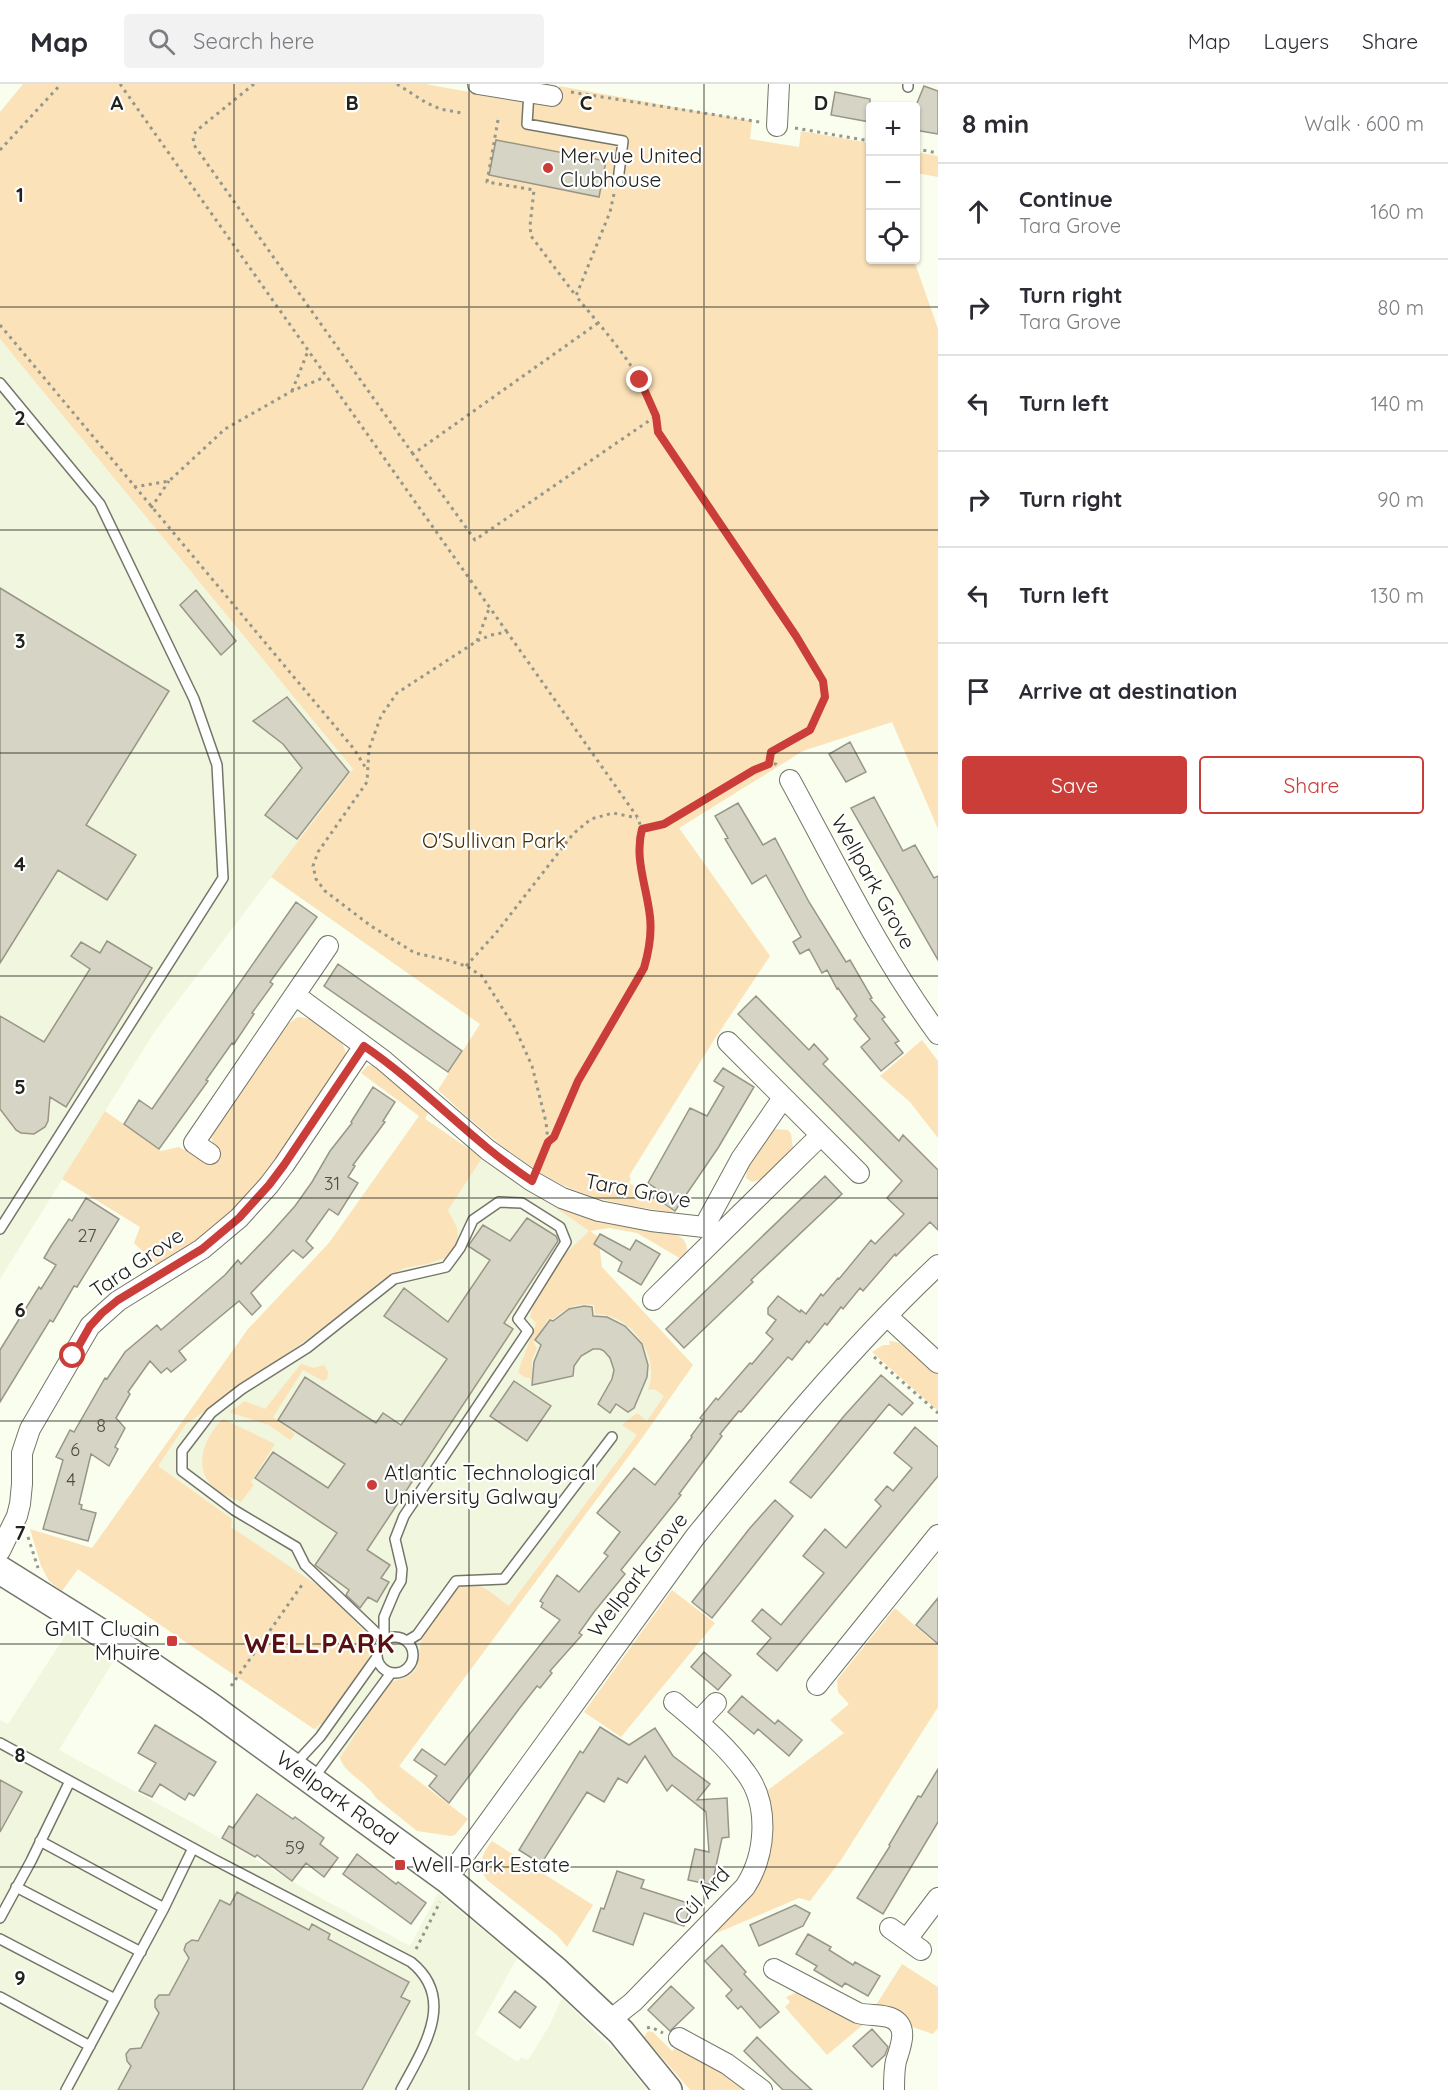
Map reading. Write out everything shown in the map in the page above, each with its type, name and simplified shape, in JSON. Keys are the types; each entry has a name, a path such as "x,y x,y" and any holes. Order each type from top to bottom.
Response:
{"main road":[{"name":"Wellpark Road","path":"0,1570 117,1643 303,1773 449,1880 555,1970 609,2021 632,2044 668,2090"}],"street":[{"path":"478,84 529,88 552,96"},
{"path":"777,126 779,84"},
{"name":"Wellpark Grove","path":"790,780 869,926 899,977 938,1034"},
{"path":"210,1154 194,1143 328,946"},
{"name":"Tara Grove","path":"295,995 398,1072 488,1150 532,1181 562,1198 599,1211 710,1233"},
{"path":"728,1042 859,1173"},
{"name":"Tara Grove","path":"0,1551 20,1506 22,1453 30,1429 90,1326 118,1300 202,1249 239,1218 284,1165 364,1046"},
{"name":"Tara Grove","path":"710,1233 741,1159 783,1098"},
{"name":"Tara Grove","path":"653,1300 710,1233 820,1136"},
{"name":"Wellpark Grove","path":"449,1880 695,1538 860,1345 938,1265"},
{"path":"887,1316 938,1363"},
{"path":"817,1684 938,1535"},
{"name":"Cúl Árd","path":"609,2021 633,2002 738,1896 751,1878 758,1858 762,1828 757,1796 752,1783 713,1735 674,1702"},
{"path":"698,1722 716,1703"},
{"path":"890,1928 914,1944 938,1898"},
{"path":"774,1968 858,2013 896,2021 902,2034 896,2063 894,2090"},
{"path":"679,2037 727,2064 762,2090"}],"lane":[{"path":"529,88 527,124 623,141 618,181"},
{"path":"0,383 100,504 194,699 217,765 223,878 0,1229"},
{"path":"499,1202 522,1203 560,1227 566,1242 518,1319 528,1331 404,1516 395,1539 402,1569 402,1581 384,1617 384,1640 305,1565 296,1547 234,1510 182,1471 182,1451 211,1413 242,1389 307,1348 394,1279 446,1267 460,1248 473,1221 499,1202"},
{"path":"407,1641 417,1635 456,1581 504,1579 612,1437"},
{"path":"303,1773 320,1737 377,1657 379,1646 384,1640 398,1636 407,1641 413,1651 411,1663 403,1671 391,1672 383,1669 377,1657"},
{"path":"303,1773 391,1672"},
{"path":"0,1743 193,1848 411,1962 424,1972 433,1992 435,2008 428,2037 401,2090"},
{"path":"0,1918 70,1780"},
{"path":"40,1841 164,1908"},
{"path":"66,2090 141,1952 193,1848"},
{"path":"16,1887 141,1952"},
{"path":"0,1939 115,1999"},
{"path":"0,1997 90,2046"}],"path":[{"path":"0,150 61,84"},
{"path":"120,84 490,606 638,819 642,829 639,841 640,870 651,929 650,948 644,968 578,1081 532,1181"},
{"path":"254,84 196,131 193,137 194,145 475,540 656,416"},
{"path":"398,84 440,109 462,113"},
{"path":"552,96 563,91 751,119 777,126 866,140"},
{"path":"498,120 487,182 534,190 531,236 640,380 656,416 658,432 796,636 823,681 825,697 810,730 771,752 769,764"},
{"path":"920,150 938,153"},
{"path":"576,296 610,212 618,181"},
{"path":"413,454 598,323"},
{"path":"0,325 354,749 367,770"},
{"path":"292,391 308,351"},
{"path":"151,508 169,481 225,429 292,391 325,376"},
{"path":"134,487 169,481"},
{"path":"477,641 490,606"},
{"path":"507,632 477,641 397,693 381,716 369,749 367,782 318,852 313,866 316,879 325,891 371,926 415,953 466,966 482,976 515,1028 532,1066 546,1122 548,1142"},
{"path":"642,829 664,824 754,770 769,764 776,764 786,772 790,780"},
{"path":"466,966 496,933 573,834 591,819 613,813 638,819"},
{"path":"860,1345 938,1413"},
{"path":"20,1506 47,1599"},
{"path":"231,1686 311,1571"},
{"path":"411,1962 419,1939 449,1880"}],"shaded area":[{"path":"0,339 353,769 155,1031 0,1279"},
{"name":"Atlantic Technological University Galway","path":"420,1115 598,1237 602,1267 693,1365 642,1438 376,1798 373,1792 344,1768 332,1741 78,1569 248,1329 329,1243"},
{"path":"67,1633 114,1660 59,1750 206,1830 317,1896 410,1946 438,1893 517,1958 475,2034 518,2062 521,2057 528,2060 549,2026 562,1998 621,2057 647,2090 0,2090 0,1720 8,1724"}],"green space":[{"name":"O'Sullivan Park","path":"23,84 425,84 543,105 544,100 559,104 559,86 752,121 750,139 799,147 801,131 866,142 866,264 915,264 938,329 938,829 892,722 803,751 679,828 770,956 714,1040 629,1176 631,1179 629,1183 676,1213 605,1200 582,1193 544,1175 487,1134 438,1090 480,1024 271,877 353,769 0,339 0,112"},
{"path":"920,153 938,156 938,177 920,174"},
{"path":"298,1017 313,1021 330,1030 342,1043 346,1058 280,1159 221,1225 159,1267 134,1243 140,1227 62,1179 105,1111 161,1151 179,1147 210,1164 219,1152 213,1145 211,1136 288,1024"},
{"path":"922,1040 938,1061 938,1138 910,1102 880,1076"},
{"path":"373,1065 428,1112 425,1119 482,1158 448,1210 457,1228 458,1237 454,1251 445,1258 404,1268 381,1281 329,1324 186,1424 158,1466 232,1519 231,1527 323,1589 369,1639 368,1663 324,1727 320,1724 314,1729 78,1569 62,1591 49,1581 41,1566 30,1529 92,1548 248,1329 329,1243 419,1116 361,1073 367,1066"},
{"path":"774,1129 788,1130 791,1134 793,1148 769,1174 752,1182 746,1178 748,1165 769,1132"},
{"path":"540,1197 593,1219 665,1232 679,1236 685,1241 687,1247 683,1260 637,1233 609,1228 590,1231 598,1237 602,1267 693,1365 642,1438 399,1766 468,1819 455,1835 451,1836 417,1831 376,1798 348,1770 340,1758 389,1682 402,1679 416,1670 421,1641 425,1632 440,1608 458,1586 473,1584 480,1586 509,1606 637,1435 622,1425 637,1413 647,1421 664,1396 654,1389 648,1390 651,1377 650,1363 640,1339 620,1321 595,1314 594,1305 588,1304 577,1305 553,1319 549,1318 533,1342 537,1348 532,1360 532,1379 518,1372 536,1323 530,1317 534,1301 561,1258 589,1231"},
{"path":"889,1341 909,1349 938,1375 938,1411 872,1352 883,1345 890,1345"},
{"path":"301,1364 314,1368 324,1365 328,1372 327,1379 323,1381 303,1370 273,1417 295,1434 290,1440 269,1425 229,1412 245,1401 265,1409"},
{"path":"223,1419 275,1444 251,1482 254,1485 241,1502 216,1489 204,1473 202,1463 206,1444 216,1426"},
{"path":"672,1590 715,1623 621,1737 584,1712"},
{"path":"895,1608 938,1646 938,1707 841,1860 810,1901 799,1898 705,1938 755,1891 762,1878 770,1843 769,1819 764,1793 844,1733 830,1720 849,1704 838,1692 837,1680"},
{"path":"492,1841 593,1905 567,1947 557,1935 487,1880 482,1870 482,1860"},
{"path":"902,1964 938,1987 938,2028 933,2034 912,2027 905,2016 892,2007 876,2005"},
{"path":"800,1991 865,2023 827,2055 785,2007 790,2002 786,1997"},
{"path":"648,2031 653,2032 672,2051 678,2045 747,2090 690,2090 644,2037"}],"building":[{"path":"924,86 938,91 938,134 920,131 920,102 917,102"},
{"path":"835,92 870,99 870,102 866,102 866,121 831,115"},
{"name":"Mervue United Clubhouse","path":"496,140 606,161 599,197 489,175"},
{"path":"0,588 169,691 86,825 136,855 107,900 58,870 0,963"},
{"path":"196,590 236,641 221,655 180,605"},
{"path":"287,697 349,772 297,839 265,815 302,768 283,744 253,721"},
{"path":"850,742 866,772 846,782 829,754"},
{"path":"874,797 903,851 915,845 934,878 938,876 938,960 851,808"},
{"path":"738,803 763,845 775,838 809,902 846,962 850,960 872,998 870,999 885,1017 882,1019 899,1041 895,1043 903,1053 881,1071 861,1047 870,1039 854,1019 857,1016 837,989 827,970 822,973 809,949 800,954 793,942 801,937 766,875 752,884 725,839 728,838 715,816"},
{"path":"296,902 317,917 270,982 273,984 252,1013 254,1014 234,1044 232,1043 159,1149 124,1124 139,1100 152,1109"},
{"path":"107,941 152,968 66,1107 50,1097 48,1121 45,1127 34,1134 21,1133 0,1109 0,1016 44,1042 90,969 71,956 81,942 100,953"},
{"path":"338,964 462,1051 448,1072 324,986"},
{"path":"756,996 809,1050 814,1044 828,1059 823,1064 899,1141 903,1135 938,1170 938,1230 930,1222 896,1256 895,1254 863,1291 860,1288 827,1325 825,1323 809,1343 807,1341 792,1360 788,1357 741,1412 739,1411 720,1434 722,1436 679,1494 681,1495 621,1570 625,1574 579,1633 582,1635 550,1671 552,1673 540,1688 537,1686 449,1803 429,1786 437,1776 414,1760 422,1749 445,1765 560,1620 541,1607 543,1603 540,1601 557,1575 579,1592 608,1556 604,1553 620,1532 597,1513 634,1468 655,1485 692,1437 703,1420 700,1418 716,1398 718,1400 773,1339 766,1333 776,1320 768,1314 768,1308 778,1296 806,1314 821,1294 823,1296 839,1279 871,1240 875,1244 904,1214 887,1198 902,1181 738,1014"},
{"path":"723,1068 754,1087 718,1148 675,1211 654,1197 658,1190 648,1183 690,1108 707,1116 724,1087 714,1081"},
{"path":"373,1087 395,1102 383,1121 385,1122 353,1165 355,1166 348,1177 358,1183 338,1215 329,1209 306,1241 313,1248 303,1258 293,1250 251,1293 261,1306 252,1315 239,1301 179,1351 186,1360 171,1372 167,1368 161,1373 150,1361 128,1392 130,1394 116,1418 125,1428 115,1447 118,1449 109,1466 91,1454 79,1504 82,1505 81,1509 96,1513 88,1541 43,1529 63,1460 56,1457 70,1430 74,1432 105,1378 107,1379 125,1352 157,1325 161,1330 225,1275 238,1260 241,1264 270,1234 295,1206 312,1182"},
{"path":"825,1176 842,1194 751,1280 753,1282 684,1348 666,1329"},
{"path":"86,1198 119,1219 77,1287 74,1286 53,1322 50,1320 0,1402 0,1350 39,1287 41,1289 56,1265 44,1258 69,1219 72,1221"},
{"path":"527,1218 556,1236 558,1241 504,1323 513,1329 367,1550 390,1565 381,1578 389,1582 377,1602 368,1597 360,1608 346,1595 349,1590 315,1565 337,1533 255,1478 273,1452 328,1488 345,1464 278,1420 305,1377 376,1423 383,1413 401,1425 447,1359 384,1316 404,1288 448,1322 490,1260 468,1246 483,1225 510,1241"},
{"path":"600,1234 630,1250 636,1240 660,1254 641,1285 618,1271 622,1262 594,1244"},
{"path":"592,1307 593,1316 607,1317 625,1326 642,1344 648,1365 647,1377 634,1408 628,1412 616,1404 610,1413 598,1404 612,1379 614,1370 610,1358 600,1349 593,1349 581,1356 574,1366 573,1376 532,1385 534,1362 541,1345 535,1340 550,1320 553,1321 569,1309"},
{"path":"881,1375 913,1403 902,1415 889,1404 811,1498 790,1482"},
{"path":"514,1381 551,1406 527,1441 490,1416"},
{"path":"915,1427 938,1447 938,1476 777,1671 757,1654 771,1638 752,1621 762,1609 781,1625 824,1573 803,1556 825,1529 846,1548 881,1506 875,1500 887,1486 893,1491 912,1468 894,1453"},
{"path":"775,1500 793,1516 712,1618 692,1602"},
{"path":"938,1598 938,1644 916,1625"},
{"path":"704,1652 731,1675 718,1690 691,1667"},
{"path":"742,1696 775,1724 778,1720 802,1740 789,1756 758,1729 754,1734 728,1712"},
{"path":"155,1725 216,1762 194,1796 189,1793 185,1800 160,1784 152,1797 139,1791 156,1763 138,1753"},
{"path":"600,1727 629,1745 655,1728 673,1756 710,1784 697,1800 727,1798 729,1837 722,1838 712,1885 688,1880 695,1849 709,1852 706,1812 672,1785 667,1791 645,1756 627,1783 618,1778 604,1802 587,1792 541,1864 519,1850 580,1751 583,1753"},
{"path":"938,1769 938,1822 883,1914 857,1898 918,1796 921,1797"},
{"path":"0,1780 22,1792 0,1832"},
{"path":"257,1794 324,1838 320,1844 338,1858 324,1877 306,1863 292,1881 257,1855 255,1857 222,1838 229,1826 233,1828"},
{"path":"357,1854 396,1884 398,1882 426,1903 411,1924 343,1874"},
{"path":"617,1871 644,1880 641,1888 691,1904 684,1926 644,1913 633,1945 593,1931 601,1908 604,1909"},
{"path":"237,1892 309,1930 312,1924 330,1934 328,1939 409,1982 401,1997 410,2001 362,2090 118,2090 131,2066 126,2054 130,2049 141,2048 159,2013 155,2007 155,2000 159,1995 169,1995 189,1958 184,1950 186,1944 192,1940 198,1941 220,1900 230,1905"},
{"path":"795,1905 810,1913 803,1926 759,1946 750,1925"},
{"path":"808,1934 831,1947 829,1950 853,1965 855,1962 880,1976 868,1996 845,1983 842,1987 814,1970 817,1966 796,1954"},
{"path":"722,1945 746,1972 744,1974 779,2012 760,2028 741,2006 738,2009 726,1996 732,1990 705,1961"},
{"path":"671,1986 694,2008 670,2031 648,2010"},
{"path":"515,1991 536,2007 520,2028 499,2012"},
{"path":"872,2029 888,2047 885,2055 872,2067 853,2046"},
{"path":"757,2037 812,2090 783,2090 744,2051"}],"place":[{"name":"Mervue United Clubhouse","path":"548,168"},
{"name":"Atlantic Technological University Galway","path":"372,1485"},
{"name":"GMIT Cluain Mhuire","path":"172,1641"},
{"name":"Well Park Estate","path":"400,1865"}],"district":[{"name":"WELLPARK","path":"320,1644"}],"route":[{"path":"73,1356 90,1326 102,1313 118,1300 202,1249 239,1218 284,1165 364,1046 398,1072 488,1150 532,1181 578,1081 644,968 650,948 651,929 640,870 639,841 642,829 664,824 754,770 769,764 771,752 810,730 825,697 823,681 796,636 658,432 656,416 640,380"}]}
